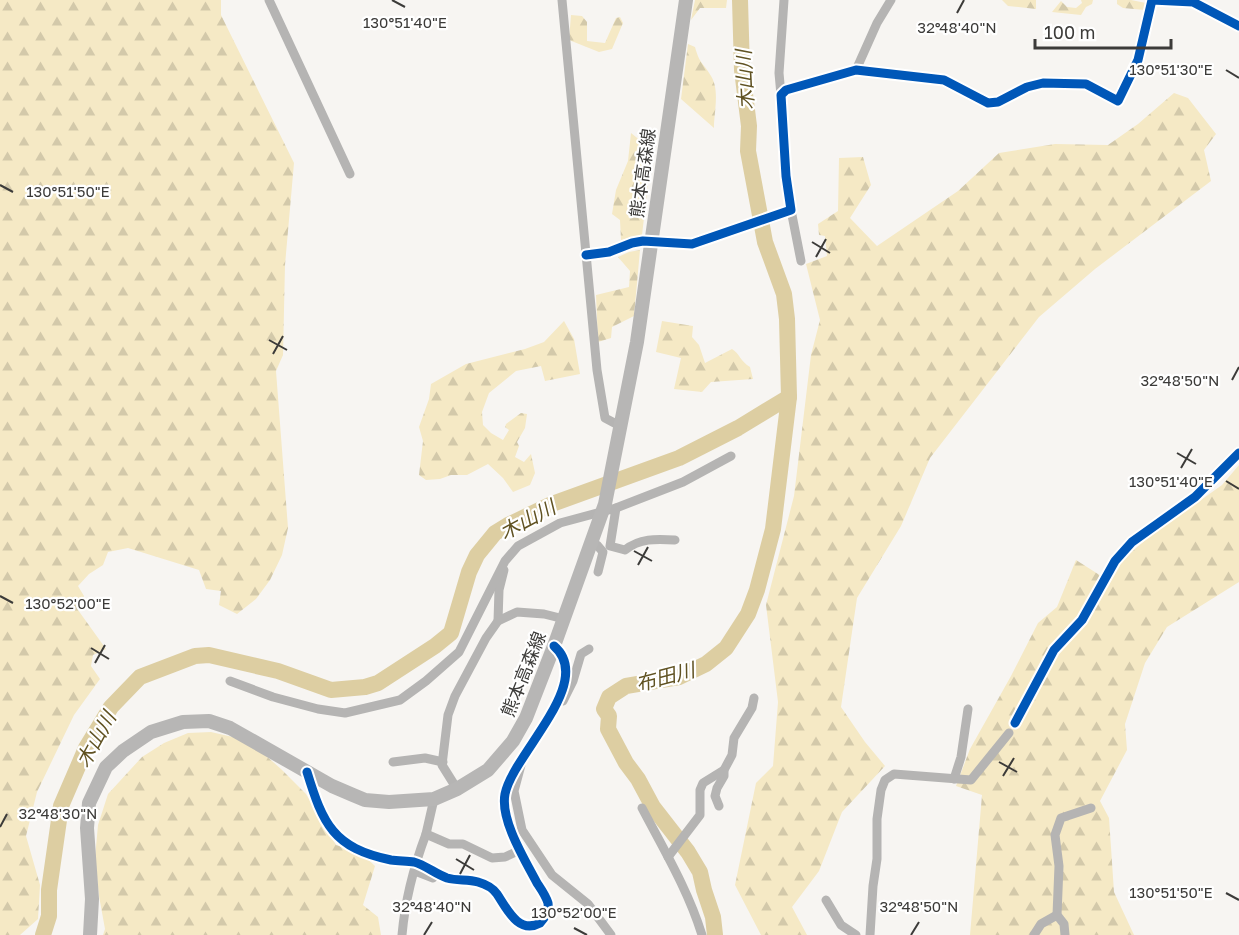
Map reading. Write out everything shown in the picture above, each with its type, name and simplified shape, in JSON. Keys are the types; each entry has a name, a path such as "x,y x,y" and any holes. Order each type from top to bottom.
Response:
{"main road":[{"name":"熊本高森線","path":"90,935 92,899 87,828 89,803 106,767 123,751 151,732 183,722 209,721 231,728 250,738 332,786 365,800 389,802 434,799 457,789 488,770 513,741 526,718 590,546 608,508 613,465 635,352 686,0"}],"street":[{"path":"269,0 350,174"},
{"path":"562,0 594,344 605,418 620,426"},
{"path":"784,0 778,73 788,211 801,261"},
{"path":"856,70 877,23 891,0"},
{"path":"781,95 786,90 856,70 944,80 988,103 998,102 1027,87 1043,83 1086,84 1118,100 1138,60 1152,0 1193,2 1239,26"},
{"path":"586,255 609,252 632,243 651,241 692,244 788,211"},
{"path":"1015,723 1054,650 1082,620 1115,561 1132,542 1196,497 1239,453"},
{"path":"230,681 273,698 345,714 400,700 459,652 488,592 507,558 518,546 560,523 683,482 731,456"},
{"path":"608,508 610,546 625,550 635,542 651,539 675,540"},
{"path":"590,546 597,545 603,552 598,572"},
{"path":"498,621 499,590 507,558"},
{"path":"457,789 442,765 448,715 455,696 486,638 498,621 517,612 544,614 564,619"},
{"path":"435,876 477,881 488,885 496,892 507,914 519,930 538,931 548,902 520,850 506,816 504,796 513,772 558,702 564,684 563,654 554,646"},
{"path":"558,702 563,701 568,693 581,654 589,649"},
{"path":"719,806 716,793 732,755 734,738 752,708 754,698"},
{"path":"954,778 961,757 968,709"},
{"path":"870,935 879,843 878,819 881,790 885,780 894,774 973,779 1009,733"},
{"path":"524,757 514,791 522,830 552,875 588,904 611,935"},
{"path":"393,762 426,758 443,762"},
{"path":"668,857 700,815 700,790 703,783 724,770"},
{"path":"307,772 326,824 342,841 367,853 416,867 460,885 462,891"},
{"path":"402,935 405,909 434,799"},
{"path":"642,808 694,908 702,935"},
{"path":"1065,935 1064,924 1057,915 1059,866 1055,835 1061,818 1092,808"},
{"path":"426,834 449,844 463,844 492,858 505,857 520,850"},
{"path":"825,900 841,925 856,935"},
{"path":"1034,935 1041,924 1057,915"}],"green space":[{"path":"0,0 221,0 221,15 294,163 285,265 283,355 276,371 288,528 282,555 270,580 256,599 237,614 219,605 221,591 206,589 199,570 128,548 108,552 103,565 89,574 78,586 84,596 78,610 106,649 93,655 91,666 100,679 74,715 37,792 26,836 40,885 38,919 20,935 0,935"},
{"path":"695,0 727,0 726,8 700,8 691,20"},
{"path":"1002,0 1036,0 1036,9 1008,6"},
{"path":"1081,0 1093,0 1081,15 1052,12 1061,1 1067,7 1076,8 1082,3"},
{"path":"1117,0 1146,3 1145,10 1123,8 1117,4"},
{"path":"571,15 582,16 587,22 587,41 605,43 616,18 620,17 623,23 612,49 599,52 569,40"},
{"path":"688,44 695,47 700,60 714,82 716,95 714,128 681,99"},
{"path":"1174,93 1188,98 1216,134 1204,150 1211,181 1095,269 1039,317 930,458 901,526 857,598 841,707 885,766 842,812 819,871 792,907 807,935 761,935 735,885 756,783 773,766 778,702 766,605 794,496 811,355 820,320 806,264 827,256 825,236 819,235 818,224 838,211 839,158 863,157 871,185 850,218 877,246 958,191 999,153 1055,144 1108,145 1138,124"},
{"path":"631,133 652,150 642,235 621,240 620,220 612,214 616,190 628,161"},
{"path":"640,250 634,316 612,327 611,338 598,342 596,295 629,287 630,271 618,257"},
{"path":"564,321 574,339 580,374 545,381 541,366 516,371 489,393 482,412 483,425 503,440 509,430 505,427 506,424 521,413 527,414 525,428 517,442 519,446 515,457 524,462 531,454 535,473 530,485 513,492 503,478 488,464 467,475 451,475 426,480 419,475 423,441 419,427 429,399 431,384 466,364 544,342"},
{"path":"662,321 693,326 692,337 699,345 705,363 732,349 750,367 753,379 711,382 702,392 674,389 681,358 656,352"},
{"path":"1239,465 1239,582 1167,627 1145,663 1125,724 1127,750 1100,801 1109,818 1114,892 1134,935 970,935 982,795 956,786 970,749 1038,623 1057,607 1076,560 1109,581 1122,560 1149,537 1222,485"},
{"path":"211,732 237,738 264,754 306,794 336,845 361,853 375,866 363,905 378,917 381,935 103,935 105,929 95,858 98,825 108,794 142,757 164,743 188,733"}],"waterway":[{"name":"布田川","path":"715,935 713,917 700,872 688,852 653,807 638,779 626,763 608,729 609,716 604,709 609,697 626,686 679,677 706,664 726,648 748,614 757,590 773,529 789,397 787,319 784,294 765,242 748,151 749,126 742,70 740,0"},
{"name":"木山川","path":"43,935 49,916 49,890 61,806 86,748 111,707 140,677 195,656 209,655 278,671 331,690 365,687 378,683 451,633 469,572 477,555 495,533 552,504 679,458 738,428 789,397"}],"cycle path":[{"path":"586,255 609,252 643,241 692,244 791,210 786,176 781,95 786,90 856,70 944,80 988,103 998,102 1027,87 1043,83 1086,84 1118,101 1138,60 1152,0 1193,2 1239,26"},
{"path":"1015,723 1054,650 1082,620 1115,561 1132,542 1195,497 1239,453"},
{"path":"307,772 325,820 343,841 371,855 414,862 447,878 483,884 495,892 519,923 532,926 540,923 544,919 548,903 520,852 510,828 504,804 511,778 559,698 565,679 564,661 554,646"}]}
